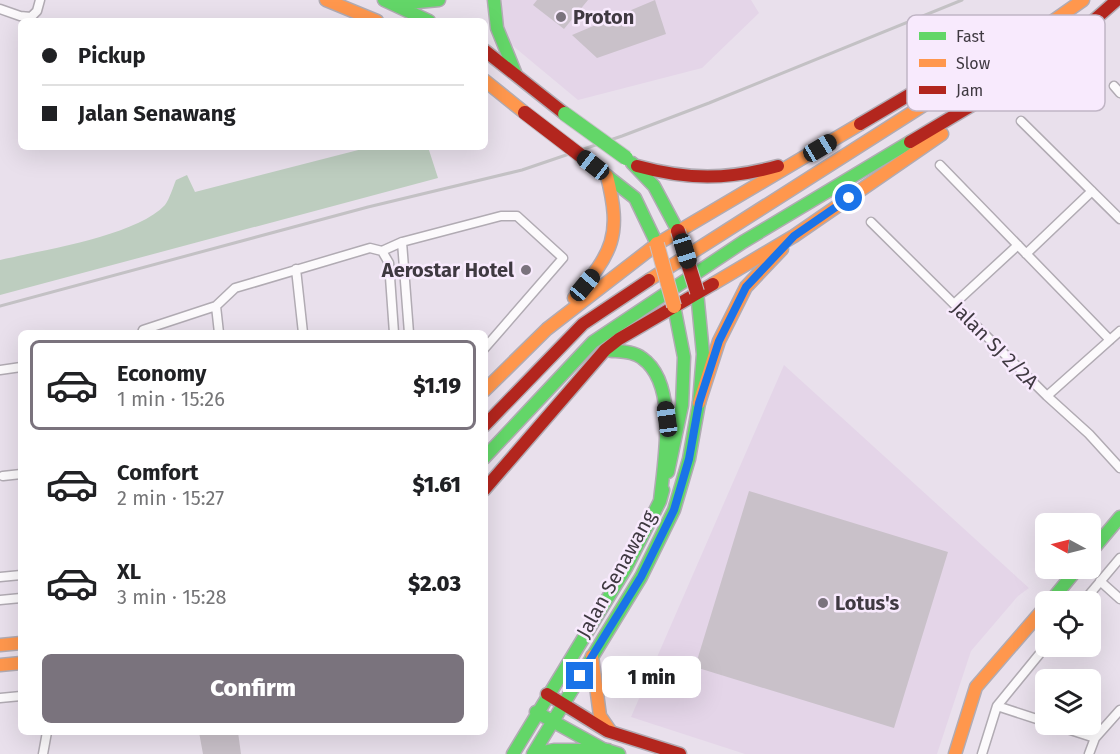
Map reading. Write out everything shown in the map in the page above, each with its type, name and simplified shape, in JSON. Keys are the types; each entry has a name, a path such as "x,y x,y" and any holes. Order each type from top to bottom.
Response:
{"main road":[{"path":"326,0 370,18"},
{"path":"389,2 439,0"},
{"path":"494,0 498,36 516,75"},
{"path":"1056,15 1082,0"},
{"path":"1061,15 1082,0"},
{"path":"1101,15 1117,1"},
{"path":"389,2 423,18"},
{"path":"488,53 565,114 632,162 666,175 700,178 745,176 802,159"},
{"name":"Jalan Senawang","path":"488,83 635,198 657,244 674,306 684,357 682,405 660,501 626,568 536,712 513,754"},
{"path":"547,329 604,282 657,244 907,96"},
{"path":"488,422 583,324 710,238 913,111"},
{"path":"488,454 593,342 743,242 962,111"},
{"path":"488,484 605,351 619,339 794,236 974,111"},
{"name":"Jalan Senawang","path":"533,754 641,577 674,510 689,459 699,403 703,354 697,292 678,231 668,208 632,162"},
{"path":"488,387 547,329 598,270 612,246 616,209 607,176"},
{"path":"699,403 719,341 746,287 794,236"},
{"path":"605,351 631,353 643,357 656,371 667,419 660,501"},
{"path":"1101,540 1120,517"},
{"path":"1059,591 1069,579"},
{"path":"955,754 976,687 1035,619"},
{"path":"0,645 18,642"},
{"path":"592,656 600,716 610,732"},
{"path":"0,665 18,663"},
{"path":"547,694 610,732 680,754"},
{"path":"536,712 614,752"},
{"path":"533,754 564,750 614,752"}],"street":[{"path":"0,9 31,17 40,0"},
{"path":"1021,121 1119,216"},
{"path":"940,165 1110,340"},
{"path":"1026,254 1092,191"},
{"path":"143,330 216,306 235,288 296,269 370,248 382,250 402,242 501,216 517,216 563,258 488,344"},
{"name":"Jalan SJ 2/2A","path":"870,222 1047,396 1089,434 1120,468"},
{"path":"402,242 410,330"},
{"path":"954,304 1018,246"},
{"path":"382,250 389,263 394,330"},
{"path":"296,269 303,330"},
{"path":"216,306 219,330"},
{"path":"1047,396 1120,331"},
{"path":"0,370 18,367"},
{"path":"3,476 18,474"},
{"path":"1092,591 1120,558"},
{"path":"0,577 18,574"},
{"path":"1100,581 1120,600"},
{"path":"0,600 18,598"},
{"path":"982,754 997,706 1037,657"},
{"path":"0,698 18,696"},
{"path":"997,706 1035,718"},
{"path":"1089,754 1095,738 1120,710"},
{"path":"43,754 46,735"},
{"path":"1086,735 1095,738"}],"shaded area":[{"path":"502,0 751,0 759,13 702,68 578,100 501,36"},
{"path":"784,365 1029,588 1018,596 971,651 937,754 745,754 631,717"}],"green space":[{"path":"358,150 429,150 438,178 0,295 0,260 88,240 133,225 151,216 165,205 176,180 187,175 195,192"}],"building":[{"name":"Proton","path":"537,0 588,0 564,29 533,5"},
{"path":"655,0 666,34 597,58 572,35"},
{"name":"Lotus's","path":"749,491 948,552 894,728 695,667"},
{"path":"200,735 238,735 241,754 203,754"}],"railway":[{"path":"925,15 962,0"},
{"path":"0,306 368,207 522,170 709,103 907,22"}],"traffic: fast":[{"path":"384,0 423,18"},
{"path":"397,4 439,0"},
{"path":"494,0 497,28 515,72"},
{"path":"565,114 626,158"},
{"path":"488,454 593,342 743,242 910,142"},
{"path":"632,163 654,186 678,231"},
{"path":"593,165 635,198 657,244"},
{"path":"533,754 641,577 674,510 689,459 699,403 703,354 697,292"},
{"path":"668,472 682,405 684,357 674,306"},
{"path":"605,350 638,355 654,370 661,386 665,404 666,445 660,501"},
{"path":"513,754 626,568 660,501 663,490"},
{"path":"1101,540 1120,517"},
{"path":"1059,591 1069,579"},
{"path":"536,712 603,749 619,754"},
{"path":"533,754 554,750 608,750"}],"traffic: slow":[{"path":"326,0 370,18"},
{"path":"1062,15 1083,0"},
{"path":"488,83 525,113"},
{"path":"649,280 914,111"},
{"path":"488,387 547,329 657,244 860,124"},
{"path":"713,284 794,236 942,134"},
{"path":"574,298 598,268 611,242 614,214 607,176"},
{"path":"657,244 674,306"},
{"path":"699,403 719,341 746,287 782,249"},
{"path":"955,754 976,687 1035,619"},
{"path":"0,645 18,643"},
{"path":"592,656 600,716 611,732"},
{"path":"0,665 18,663"}],"traffic: jam":[{"path":"1100,15 1117,0"},
{"path":"488,53 565,114"},
{"path":"860,124 907,96"},
{"path":"910,142 962,111"},
{"path":"525,113 593,165"},
{"path":"637,166 691,176 742,174 778,166"},
{"path":"678,231 697,292"},
{"path":"488,422 583,324 649,280"},
{"path":"488,485 605,350 619,339 713,284"},
{"path":"547,694 607,731 680,754"}],"place":[{"name":"Proton","path":"561,17"},
{"name":"Aerostar Hotel","path":"526,270"},
{"name":"Lotus's","path":"823,603"}],"route":[{"path":"580,676 641,577 674,510 689,459 699,403 719,341 746,287 794,236 849,198"}]}
